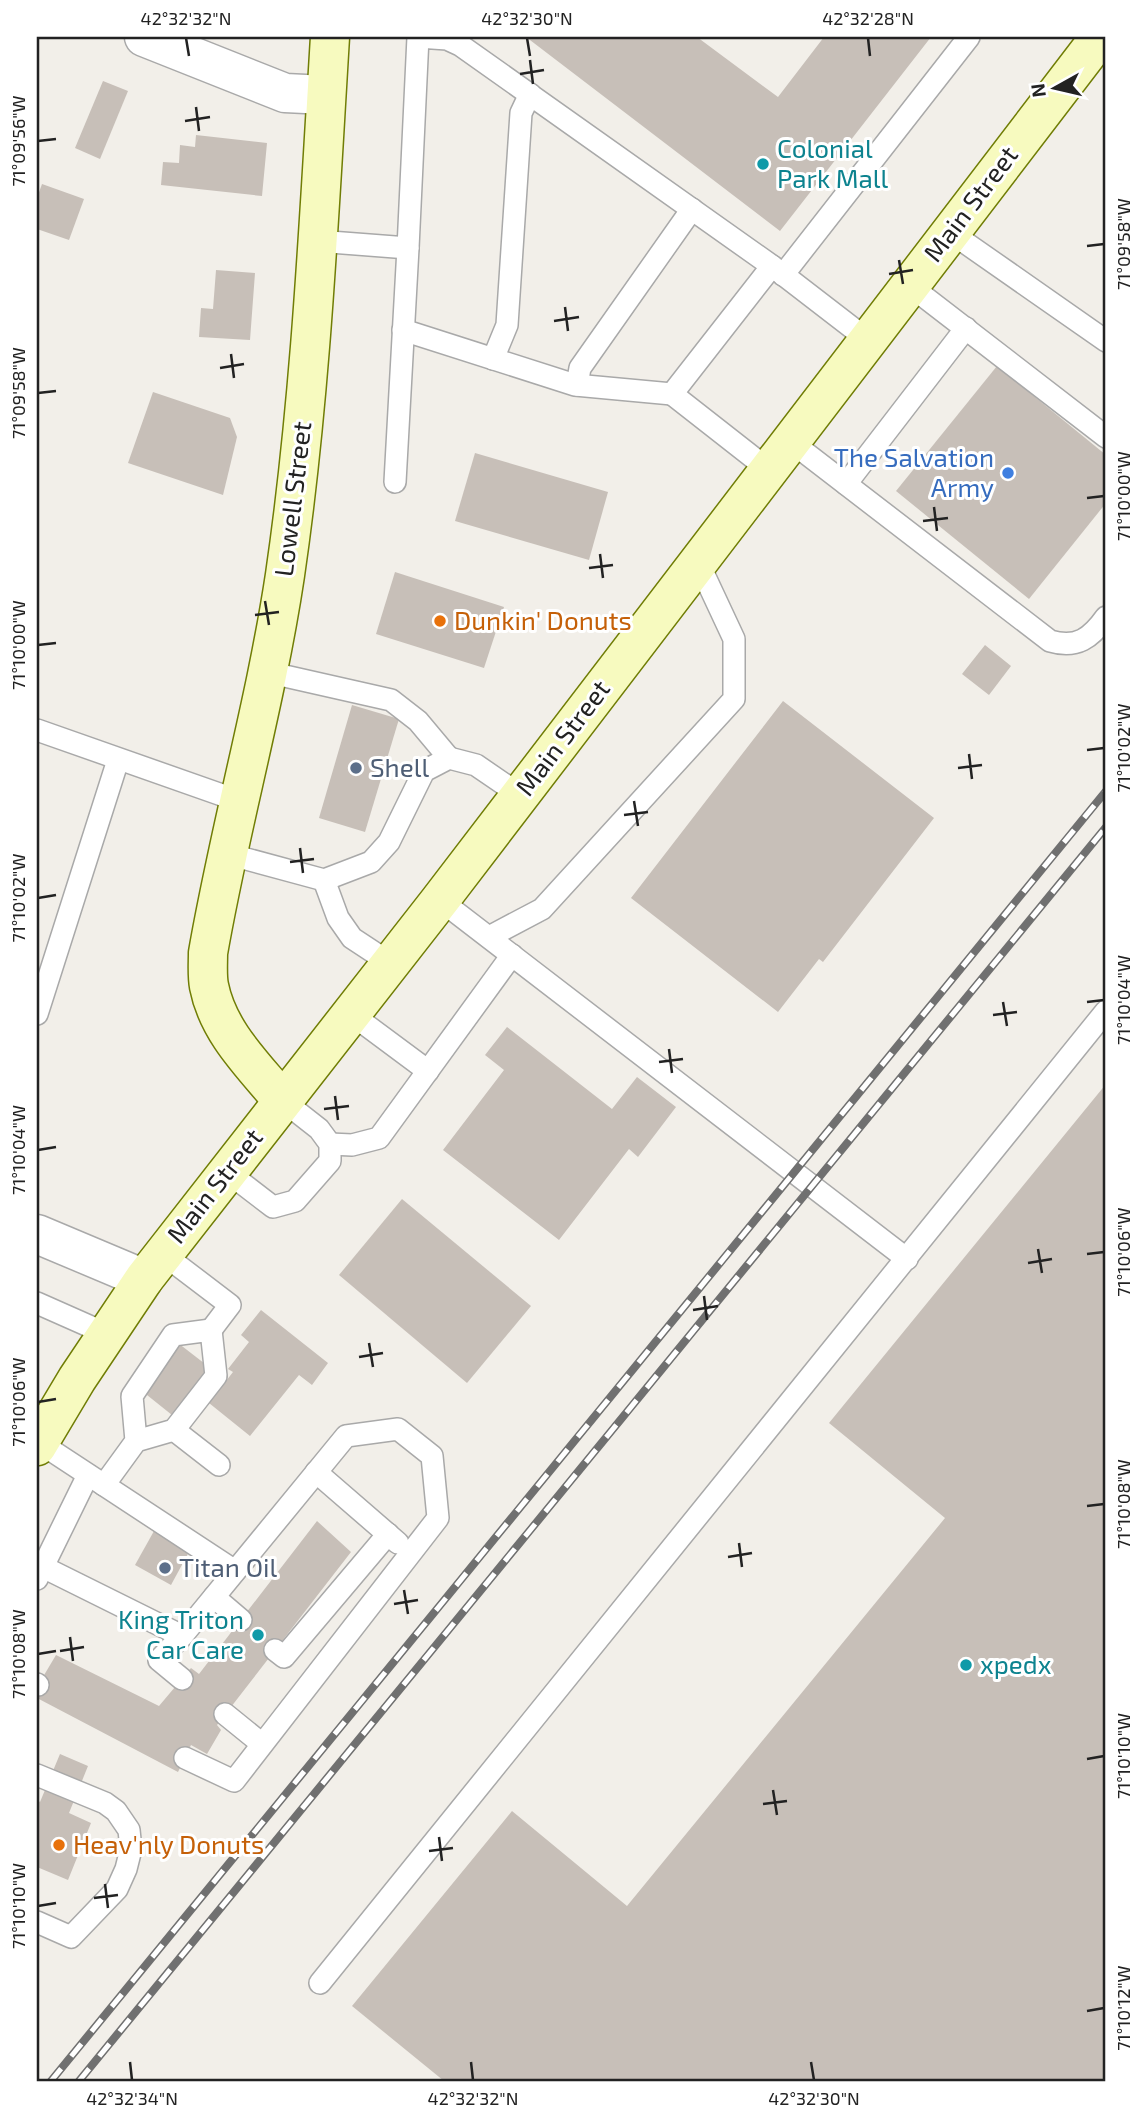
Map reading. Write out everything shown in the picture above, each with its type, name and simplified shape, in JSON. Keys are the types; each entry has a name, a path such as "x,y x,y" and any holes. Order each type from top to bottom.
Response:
{"main road":[{"name":"Lowell Street","path":"282,1100 231,1040 216,1012 209,985 208,953 267,672 297,484 330,37"},
{"name":"Main Street","path":"37,1443 154,1266 440,900 1099,37"}],"street":[{"path":"144,37 285,93 326,95"},
{"path":"37,1234 154,1266"}],"lane":[{"path":"395,482 418,37 453,41 778,270 867,340"},
{"path":"672,394 778,270 969,37"},
{"path":"494,359 507,325 521,113 530,94"},
{"path":"577,385 580,368 692,209"},
{"path":"950,232 1106,341"},
{"path":"317,241 408,248"},
{"path":"909,285 1106,437"},
{"path":"846,484 966,328"},
{"path":"403,330 577,385 672,394 779,455 846,484 1050,641 1068,645 1083,641 1091,636 1106,617"},
{"path":"489,937 542,909 734,699 734,639 698,562"},
{"path":"267,672 391,700 418,721 449,758 476,765 520,795"},
{"path":"37,730 240,801"},
{"path":"228,854 324,880 371,862 389,842 424,771 449,758"},
{"path":"37,1014 118,760"},
{"path":"324,880 338,918 352,938 390,963"},
{"path":"440,900 907,1259"},
{"path":"330,1144 352,1145 379,1138 512,955"},
{"path":"320,1983 1106,1011"},
{"path":"350,1013 428,1070"},
{"path":"226,1171 273,1207 295,1201 330,1161 330,1144 319,1129 282,1100"},
{"path":"154,1266 230,1305 211,1330 216,1376 174,1430 136,1441 96,1480 39,1570 182,1636"},
{"path":"37,1303 107,1334"},
{"path":"136,1441 132,1396 173,1335 211,1330"},
{"path":"182,1679 159,1660 215,1597 346,1436 398,1429 432,1456 438,1518 234,1781 185,1758"},
{"path":"174,1430 219,1465"},
{"path":"37,1443 235,1571"},
{"path":"316,1472 410,1554"},
{"path":"275,1650 284,1657 388,1534"},
{"path":"215,1597 241,1620"},
{"path":"225,1714 262,1744"},
{"path":"37,1775 105,1803 116,1811 129,1830 131,1849 117,1889 71,1937 37,1922"}],"building":[{"name":"Colonial Park Mall","path":"526,37 697,37 778,97 824,37 931,37 780,231"},
{"path":"103,81 128,91 100,159 75,148"},
{"path":"196,135 267,143 262,196 161,185 163,162 179,163 180,145 195,147"},
{"path":"42,184 84,199 69,240 37,229 37,198"},
{"path":"216,270 255,273 250,340 199,337 201,308 213,309"},
{"name":"The Salvation Army","path":"997,366 1106,455 1106,503 1029,599 896,491"},
{"path":"153,392 230,418 237,437 223,495 128,463"},
{"path":"475,453 608,492 589,560 455,521"},
{"name":"Dunkin' Donuts","path":"395,572 504,607 484,668 376,634"},
{"path":"985,645 1011,666 989,695 962,674"},
{"path":"783,701 934,818 823,962 819,959 778,1012 631,898"},
{"path":"352,705 399,719 365,832 319,818"},
{"path":"507,1027 612,1109 637,1077 676,1107 638,1157 629,1149 559,1240 443,1150 504,1070 485,1055"},
{"name":"xpedx","path":"1106,1084 1106,2081 444,2081 352,2006 512,1811 627,1906 945,1518 829,1423"},
{"path":"402,1199 531,1306 467,1383 339,1275"},
{"path":"261,1310 328,1363 312,1385 299,1375 250,1436 209,1403 233,1372 228,1369 249,1342 241,1335"},
{"path":"178,1343 209,1367 172,1415 142,1391"},
{"name":"King Triton Car Care","path":"317,1521 351,1552 217,1725 221,1730 207,1754 191,1745 178,1772 37,1698 37,1687 56,1655 159,1706 191,1668 199,1674"},
{"path":"154,1531 190,1550 171,1585 135,1565"},
{"name":"Heav'nly Donuts","path":"60,1754 88,1766 69,1813 91,1823 68,1880 37,1867 37,1800 40,1802"}],"railway":[{"path":"51,2081 1106,791"},
{"path":"79,2081 1106,827"}],"place":[{"name":"Colonial Park Mall","path":"763,164"},
{"name":"The Salvation Army","path":"1008,473"},
{"name":"Dunkin' Donuts","path":"440,621"},
{"name":"Shell","path":"356,768"},
{"name":"Titan Oil","path":"165,1568"},
{"name":"King Triton Car Care","path":"258,1635"},
{"name":"xpedx","path":"966,1665"},
{"name":"Heav'nly Donuts","path":"59,1845"}]}
